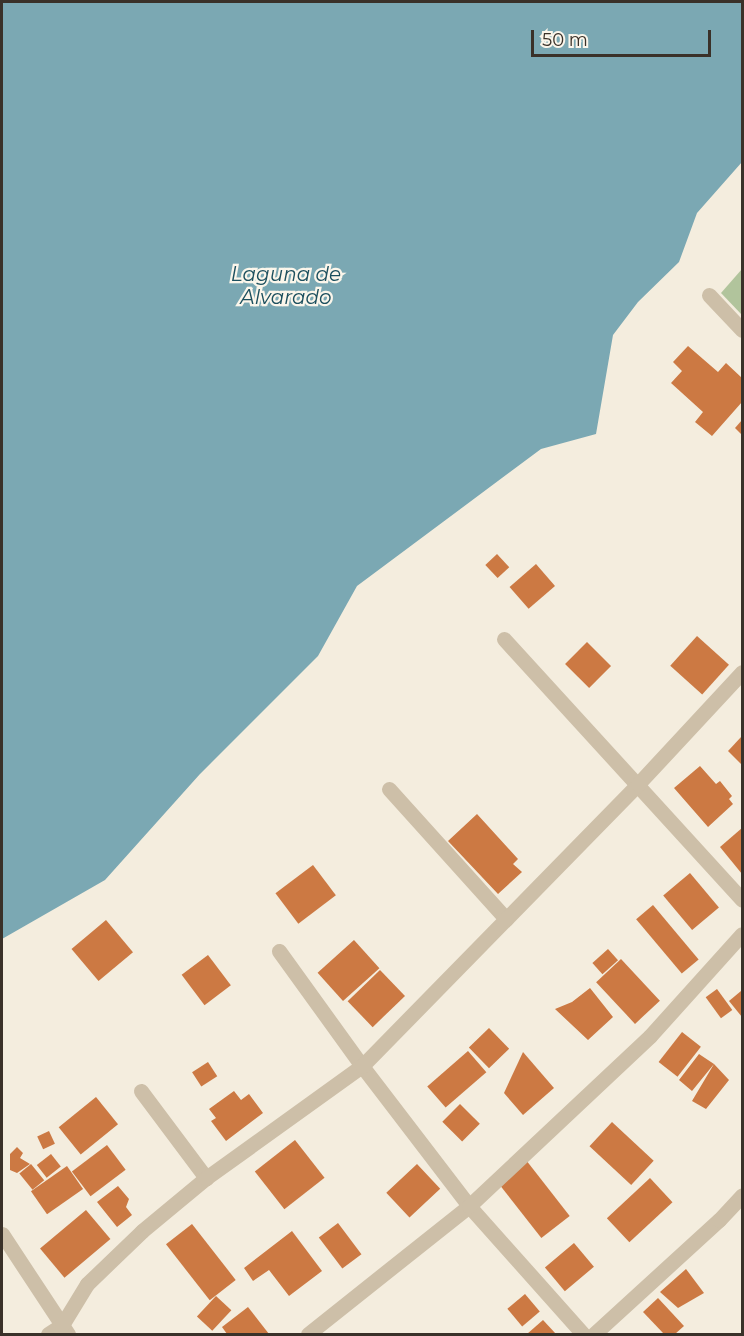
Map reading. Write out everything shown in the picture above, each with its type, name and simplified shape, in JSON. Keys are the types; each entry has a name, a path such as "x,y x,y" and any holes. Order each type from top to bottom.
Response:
{"street":[{"path":"709,295 742,330"},
{"path":"504,639 742,900"},
{"path":"48,1335 65,1330 87,1284 142,1231 206,1178 362,1066 638,784 742,672"},
{"path":"389,789 506,919"},
{"path":"308,1335 470,1206 650,1036 742,934"},
{"path":"279,951 362,1066 470,1206 584,1335"},
{"path":"141,1091 206,1178"},
{"path":"594,1335 719,1220 742,1195"},
{"path":"2,1234 65,1330"}],"green space":[{"path":"742,269 742,315 721,293"}],"water":[{"name":"Laguna de Alvarado","path":"2,2 742,2 742,162 697,213 679,262 638,302 613,335 596,434 541,449 357,586 318,656 200,774 105,880 2,939"}],"building":[{"path":"688,346 718,372 726,363 742,378 742,402 712,436 695,422 703,412 671,383 682,371 673,362"},
{"path":"742,420 742,435 735,428"},
{"path":"497,554 509,567 498,578 485,565"},
{"path":"536,564 555,586 529,609 510,587"},
{"path":"697,636 729,665 702,694 670,666"},
{"path":"587,642 611,666 589,688 565,664"},
{"path":"742,736 742,765 728,751"},
{"path":"700,766 716,784 720,781 732,796 729,799 733,804 708,827 674,788"},
{"path":"477,814 518,859 513,864 522,872 498,894 448,841"},
{"path":"742,828 742,874 720,847"},
{"path":"313,865 336,895 298,924 275,893"},
{"path":"690,873 719,907 692,930 663,895"},
{"path":"653,905 699,959 682,974 636,919"},
{"path":"106,920 133,952 99,981 72,949"},
{"path":"354,940 379,968 343,1001 318,973"},
{"path":"608,949 618,960 602,974 592,963"},
{"path":"208,955 231,985 205,1005 182,975"},
{"path":"621,959 660,1001 635,1024 596,982"},
{"path":"380,970 405,996 373,1027 348,1001"},
{"path":"590,988 613,1017 588,1040 555,1009 572,1002"},
{"path":"717,989 732,1010 721,1018 706,997"},
{"path":"741,991 742,993 742,1017 729,1001"},
{"path":"489,1028 509,1049 489,1068 469,1047"},
{"path":"682,1032 701,1047 678,1077 659,1062"},
{"path":"468,1051 486,1072 446,1108 427,1086"},
{"path":"523,1052 554,1088 523,1115 504,1093"},
{"path":"699,1054 714,1064 692,1091 679,1080"},
{"path":"208,1062 217,1076 201,1087 192,1072"},
{"path":"714,1064 729,1080 706,1109 692,1101"},
{"path":"234,1091 241,1100 249,1094 263,1113 226,1141 211,1121 216,1118 209,1109"},
{"path":"96,1097 118,1124 81,1154 59,1127"},
{"path":"460,1104 480,1124 462,1141 442,1122"},
{"path":"612,1122 654,1161 631,1185 589,1146"},
{"path":"49,1131 55,1144 43,1149 37,1136"},
{"path":"295,1140 325,1178 284,1209 255,1171"},
{"path":"107,1145 126,1170 91,1196 72,1171"},
{"path":"17,1147 23,1153 20,1158 30,1164 17,1173 10,1170 10,1154"},
{"path":"51,1154 61,1167 47,1178 37,1165"},
{"path":"526,1160 570,1216 541,1238 498,1182"},
{"path":"31,1164 44,1180 33,1190 19,1173"},
{"path":"417,1164 440,1189 409,1218 386,1193"},
{"path":"67,1166 83,1189 47,1214 31,1191"},
{"path":"650,1178 673,1202 629,1242 607,1218"},
{"path":"118,1186 129,1199 126,1207 132,1215 117,1227 97,1202"},
{"path":"86,1210 110,1239 64,1278 40,1249"},
{"path":"338,1223 361,1254 342,1269 319,1237"},
{"path":"192,1224 236,1280 210,1300 166,1244"},
{"path":"292,1231 322,1271 289,1296 269,1270 253,1281 244,1268"},
{"path":"574,1243 594,1267 565,1291 545,1267"},
{"path":"686,1269 704,1293 678,1308 660,1292"},
{"path":"525,1294 540,1312 522,1326 507,1309"},
{"path":"216,1296 231,1310 212,1331 197,1316"},
{"path":"658,1298 684,1326 675,1334 664,1334 643,1312"},
{"path":"248,1307 269,1334 227,1334 222,1327"},
{"path":"543,1320 556,1334 527,1334"}]}
